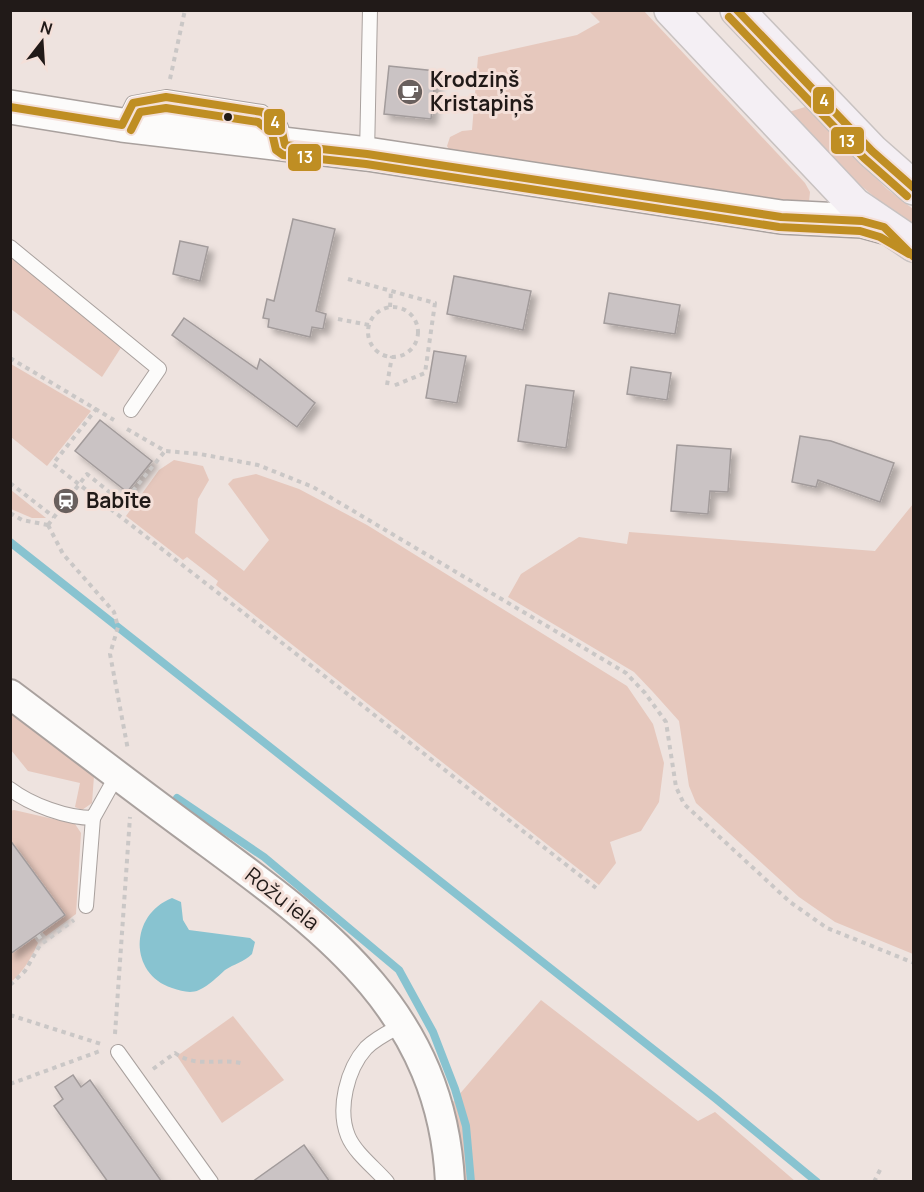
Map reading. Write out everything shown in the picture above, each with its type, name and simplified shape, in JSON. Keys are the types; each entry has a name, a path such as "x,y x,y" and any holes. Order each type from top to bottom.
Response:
{"highway":[{"path":"671,10 855,206 914,245"},
{"path":"737,10 872,151 914,188"}],"street":[{"path":"10,107 122,125 367,154 781,217 862,221 884,227"},
{"name":"Rožu iela","path":"10,694 324,932 376,987 402,1026 431,1088 443,1130 450,1182"}],"lane":[{"path":"367,154 370,10"},
{"path":"122,125 133,103 166,97 262,112 281,128 285,146"},
{"path":"10,247 159,369 131,410"},
{"path":"86,906 93,818 124,780"},
{"path":"10,789 21,797 78,818 93,818"},
{"path":"387,1182 351,1142 345,1127 344,1107 350,1076 358,1059 381,1037 402,1026"},
{"path":"118,1052 211,1182"}],"path":[{"path":"166,97 184,10"},
{"path":"348,279 435,303 425,373 393,386"},
{"path":"390,307 391,291"},
{"path":"390,307 408,311 418,326 415,344 409,351 392,356 376,350 371,342 369,325 377,313 390,307"},
{"path":"338,319 369,325"},
{"path":"387,385 392,356"},
{"path":"10,358 57,388 97,408 53,464 596,888"},
{"path":"48,525 87,474 123,503 165,451 200,454 258,465 313,487 626,673 645,693 666,722 676,787 684,804 790,902 827,928 914,963"},
{"path":"10,483 54,517"},
{"path":"10,513 22,520 48,525"},
{"path":"48,525 63,554 114,612 118,627 110,654 128,751 124,780 115,1036 118,1052"},
{"path":"10,985 25,971 44,942 80,916 86,906"},
{"path":"38,934 44,942"},
{"path":"10,1015 110,1048 10,1084"},
{"path":"138,1080 175,1053 183,1059 209,1064 231,1060 244,1064"},
{"path":"874,1182 882,1166"}],"shaded area":[{"path":"589,11 644,11 805,183 810,192 809,202 786,202 452,155 447,146 450,137 462,131 472,130 478,57 577,35 600,22"},
{"path":"805,107 887,189 913,209 913,229 847,174 789,112"},
{"path":"10,256 122,346 102,377 11,309"},
{"path":"11,364 91,411 47,466 11,437"},
{"path":"174,460 203,466 209,480 198,499 195,533 244,571 269,540 228,484 233,479 256,474 299,489 367,525 627,686 653,724 664,763 659,802 641,831 610,842 616,863 599,885 216,585 218,581 187,557 183,560 126,516 159,470"},
{"path":"10,490 46,518 32,518 11,509"},
{"path":"913,504 913,954 835,922 799,897 696,803 689,786 679,721 634,672 508,597 521,574 579,537 627,544 629,532 875,551"},
{"path":"10,713 94,776 92,803 82,810 75,807 80,783 28,771 11,750"},
{"path":"10,811 75,824 81,833 76,914 46,936 42,932 65,915 11,840"},
{"path":"34,938 38,943 33,954 11,982 11,954"},
{"path":"541,1000 698,1121 715,1112 795,1181 462,1181 451,1104"},
{"path":"233,1016 284,1080 222,1123 177,1056"}],"water":[{"path":"172,898 181,902 183,920 189,930 250,938 255,942 252,954 196,991 179,990 158,981 148,970 142,958 140,944 142,930 148,917 158,906"}],"building":[{"name":"Krodziņš Kristapiņš","path":"389,66 436,71 431,119 384,114"},
{"path":"293,219 335,229 316,311 326,314 323,329 312,327 310,337 268,327 269,319 263,318 267,299 274,301"},
{"path":"180,241 208,247 200,281 173,274"},
{"path":"454,276 531,291 523,330 447,314"},
{"path":"609,293 680,305 675,334 604,323"},
{"path":"184,318 257,369 260,359 315,403 297,427 172,335"},
{"path":"434,351 466,356 457,403 426,398"},
{"path":"631,367 671,373 667,400 627,394"},
{"path":"526,385 574,391 566,448 518,441"},
{"name":"Babīte","path":"100,420 152,461 127,492 75,451"},
{"path":"800,436 831,441 894,463 880,502 818,480 816,487 792,482"},
{"path":"677,445 731,449 728,492 710,491 708,514 671,511"},
{"path":"10,840 65,915 10,954"},
{"path":"73,1075 81,1087 90,1080 162,1182 108,1182 54,1106 63,1099 55,1087"},
{"path":"304,1145 330,1182 252,1182"}],"waterway":[{"path":"10,542 715,1098 817,1182"},
{"path":"177,798 264,857 399,970 433,1032 455,1089 466,1126 471,1182"}],"transit line":[{"name":"4","path":"737,10 872,151 914,188"},
{"name":"13","path":"729,17 864,158 907,196"},
{"name":"4","path":"10,107 122,125 133,103 166,97 262,112 281,127 285,145 367,154 781,217 862,221 884,227 914,257"},
{"name":"13","path":"131,130 140,112 166,108 258,122 272,133 276,150 283,155 366,164 779,227 860,231 880,237 909,254"}],"place":[{"name":"Krodziņš Kristapiņš","path":"410,92"},
{"name":"Babīte","path":"66,501"}]}
